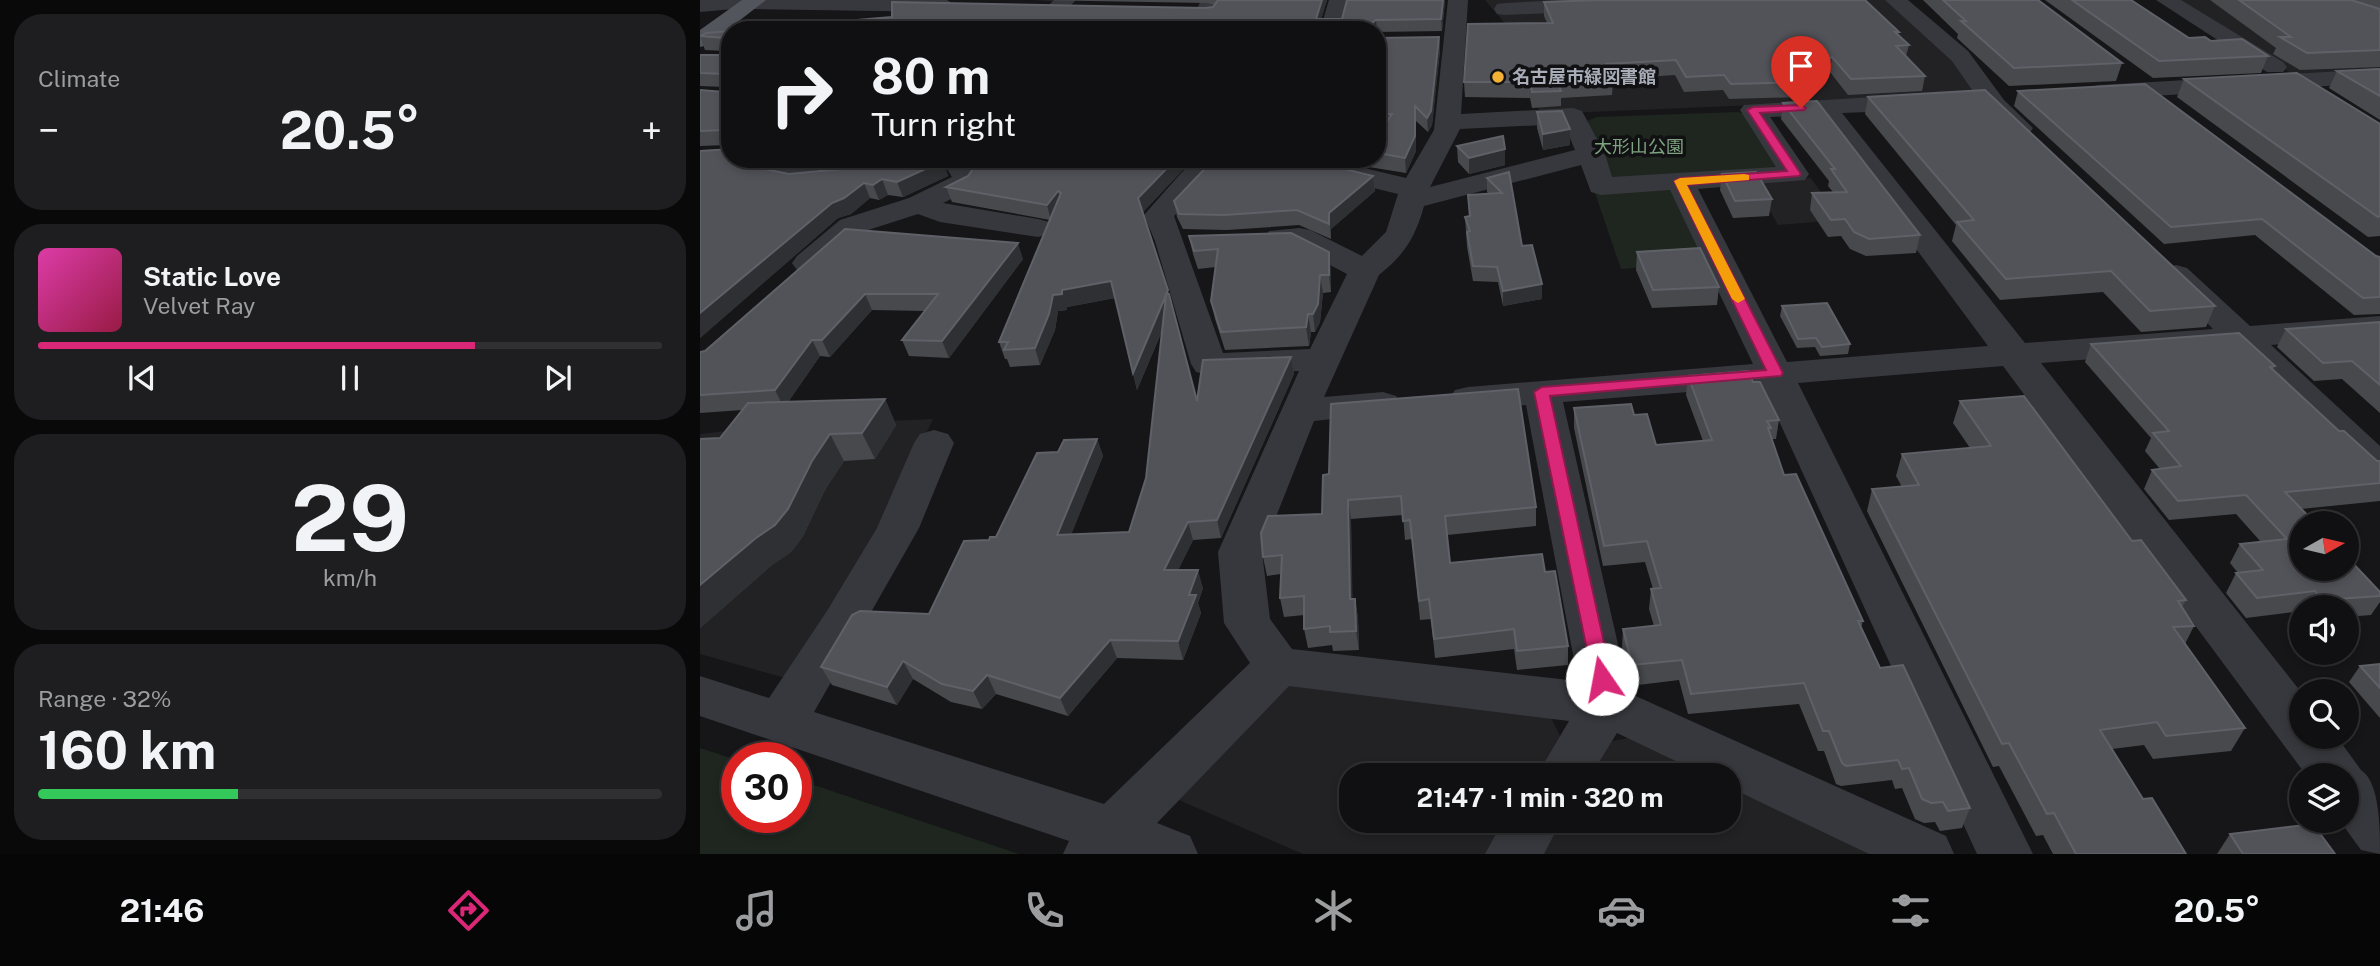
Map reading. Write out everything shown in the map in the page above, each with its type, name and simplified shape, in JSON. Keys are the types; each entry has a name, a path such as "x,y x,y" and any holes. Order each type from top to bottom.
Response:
{"main road":[{"path":"700,27 745,2"},
{"path":"729,21 745,2"},
{"path":"703,53 721,31"}],"street":[{"path":"1333,21 1339,0"},
{"path":"1458,0 1443,40 1449,122 1413,194 1401,234 1384,255 1365,270 1299,410 1240,552 1247,624 1278,666 1607,705 1926,854"},
{"path":"1895,0 1960,56 1979,98 2045,151"},
{"path":"2166,0 2326,100"},
{"path":"700,6 745,2 972,7"},
{"path":"1507,12 1612,4"},
{"path":"1028,8 1068,6"},
{"path":"1046,21 1068,6"},
{"path":"1182,11 1206,14"},
{"path":"2114,65 2179,114"},
{"path":"2081,93 2380,76"},
{"path":"1449,122 1573,116 1591,154 1601,186 1795,174 1753,110 1979,98"},
{"path":"1825,107 2289,713"},
{"path":"1323,168 1413,194 1591,154"},
{"path":"777,168 773,175 778,177 847,175"},
{"path":"791,278 851,226 919,204 962,183 966,177 953,168"},
{"path":"1204,168 1160,215 1209,364 1324,359"},
{"path":"1680,181 1776,373 2004,854"},
{"path":"919,204 940,213 1038,228"},
{"path":"1251,240 1299,237 1365,270"},
{"path":"1170,241 1204,241"},
{"path":"2153,254 2380,468"},
{"path":"1299,410 2380,326"},
{"path":"1542,392 1607,705 1571,763"},
{"path":"781,722 843,624 898,528 934,443"},
{"path":"1103,843 1145,797 1278,666"},
{"path":"700,696 781,722 1103,843 1170,854"},
{"path":"2316,749 2328,763"},
{"path":"2359,804 2380,832"},
{"path":"1513,854 1526,833"}],"shaded area":[{"path":"1485,0 1887,0 1953,56 1980,90 1974,96 1540,114 1520,41"},
{"path":"2173,0 2248,0 2380,42 2380,72 2305,76 2291,73"},
{"path":"1811,178 1840,220 1778,225 1753,181"},
{"path":"933,419 882,528 789,679 700,654 700,434 769,426"},
{"path":"1279,683 1548,712 1563,742 1550,763 1339,763 1339,833 1505,833 1491,854 1303,854 1172,797"},
{"path":"1629,738 1685,763 1590,763 1602,743"},
{"path":"1741,788 1884,854 1533,854 1546,833 1741,833"}],"green space":[{"name":"大形山公園","path":"1738,112 1747,115 1782,166 1774,171 1621,181 1606,176 1585,122 1597,117"},
{"path":"1674,189 1710,262 1621,269 1594,190"},
{"path":"700,748 721,755 721,833 812,833 812,784 1019,854 700,854"}],"building":[{"path":"1218,0 1322,0 1316,19 1342,19 1347,0 1443,0 1441,19 845,21 892,17 892,2 1213,7"},
{"path":"1865,0 1899,32 1895,32 1909,45 1896,46 1925,76 1851,79 1832,57 1802,80 1804,82 1731,84 1724,75 1686,77 1676,60 1606,64 1613,80 1558,83 1561,91 1532,92 1530,82 1464,82 1468,24 1553,23 1544,2"},
{"path":"1943,0 2038,0 2122,63 2014,68 1961,21 1966,21"},
{"path":"2072,0 2131,0 2189,38 2205,37 2211,41 2242,39 2268,56 2159,61"},
{"path":"2239,0 2351,0 2380,9 2380,50 2307,53 2280,37 2291,37"},
{"path":"721,32 721,38 700,36"},
{"path":"1439,37 1431,111 1427,118 1415,106 1415,136 1405,158 1386,155 1386,123 1392,114 1386,114 1386,38"},
{"path":"700,55 721,55 721,74 700,73"},
{"path":"2380,69 2380,96 2337,71"},
{"path":"2297,73 2380,124 2380,216 2184,79"},
{"path":"2145,84 2380,257 2380,297 2363,298 2262,219 2171,227 2018,91"},
{"path":"700,90 721,92 721,130 700,131"},
{"path":"1985,90 2215,306 2150,311 2111,271 2006,279 1957,222 1974,220 1868,97"},
{"path":"1817,101 1920,235 1869,239 1854,232 1845,219 1831,220 1812,193 1847,192 1831,169 1835,169 1783,103"},
{"path":"1562,111 1570,129 1543,134 1537,112"},
{"path":"1503,136 1505,149 1469,158 1457,146"},
{"path":"721,150 721,168 759,168 789,174 852,168 928,168 897,182 882,179 873,185 864,183 844,198 832,203 700,313 700,151"},
{"path":"974,168 1167,168 1138,198 1168,290 1166,294 1169,294 1197,401 1203,360 1291,357 1217,520 1188,522 1164,570 1198,570 1189,595 1196,595 1178,641 1110,640 1060,698 987,675 973,691 942,684 903,661 887,687 821,667 852,615 860,611 929,614 964,541 989,540 990,537 996,537 1037,453 1058,452 1064,440 1097,439 1057,535 1129,532 1146,478 1166,295 1133,373 1111,281 1062,290 1062,294 1053,295 1049,314 1035,348 1004,350 1008,342 999,342 1061,193 1058,191 1047,205 946,187 968,176"},
{"path":"1205,168 1341,168 1373,176 1329,213 1329,224 1297,210 1224,215 1179,214 1174,201"},
{"path":"1509,172 1522,246 1532,245 1542,284 1503,291 1497,267 1473,266 1467,232 1470,231 1465,217 1470,216 1468,195 1502,193 1487,178"},
{"path":"1756,172 1772,199 1735,201 1722,174"},
{"path":"845,229 1018,243 942,341 902,340 938,294 865,294 822,340 812,340 775,390 700,395 700,352 705,351"},
{"path":"1291,233 1329,252 1329,275 1320,275 1318,304 1313,314 1308,314 1306,327 1221,332 1211,301 1218,249 1194,251 1189,236"},
{"path":"1700,248 1719,287 1653,290 1637,252"},
{"path":"1827,303 1850,344 1822,347 1816,338 1798,339 1782,306"},
{"path":"2380,322 2380,385 2352,361 2323,363 2286,329"},
{"path":"2239,333 2275,366 2270,367 2339,431 2344,431 2380,461 2380,483 2285,492 2303,511 2289,511 2289,581 2359,581 2359,570 2380,592 2380,596 2318,595 2315,591 2257,598 2236,573 2263,570 2240,544 2287,539 2246,495 2178,501 2152,470 2181,466 2153,433 2169,431 2091,344"},
{"path":"1748,371 1753,382 1760,382 1779,420 1767,421 1784,475 1796,474 1863,621 1858,621 1880,668 1903,665 1970,808 1948,811 1943,802 1931,803 1922,799 1909,768 1902,769 1898,760 1846,766 1842,763 1829,731 1823,731 1804,683 1691,694 1682,660 1632,665 1623,629 1661,625 1651,589 1661,588 1647,541 1604,546 1574,408 1631,404 1634,415 1647,414 1656,445 1712,440 1688,376"},
{"path":"1518,389 1536,507 1445,516 1450,563 1542,554 1545,572 1555,571 1568,646 1517,651 1514,629 1434,639 1429,599 1419,601 1410,520 1403,521 1401,496 1348,500 1350,599 1355,599 1356,631 1330,632 1330,626 1304,629 1304,596 1280,598 1282,555 1263,557 1261,533 1268,516 1322,514 1323,475 1329,474 1331,404"},
{"path":"2024,396 2132,541 2141,540 2186,600 2178,601 2194,626 2173,627 2245,728 2166,736 2157,722 2100,730 2143,799 2152,798 2186,854 2076,854 2054,813 2047,814 2009,743 2002,744 1872,489 1919,485 1902,454 1991,446 1960,401"},
{"path":"885,399 862,433 830,434 812,461 788,509 775,525 700,585 700,439 720,438 748,403"},
{"path":"2380,664 2380,688 2360,666"},
{"path":"2289,827 2289,833 2320,833 2335,854 2243,854 2230,834"}],"slow traffic":[{"path":"1738,299 1680,181 1744,177"}],"place":[{"name":"名古屋市緑図書館","path":"1498,77"}],"route":[{"path":"1602,679 1542,392 1776,373 1680,181 1795,174 1753,110 1801,108"}]}
